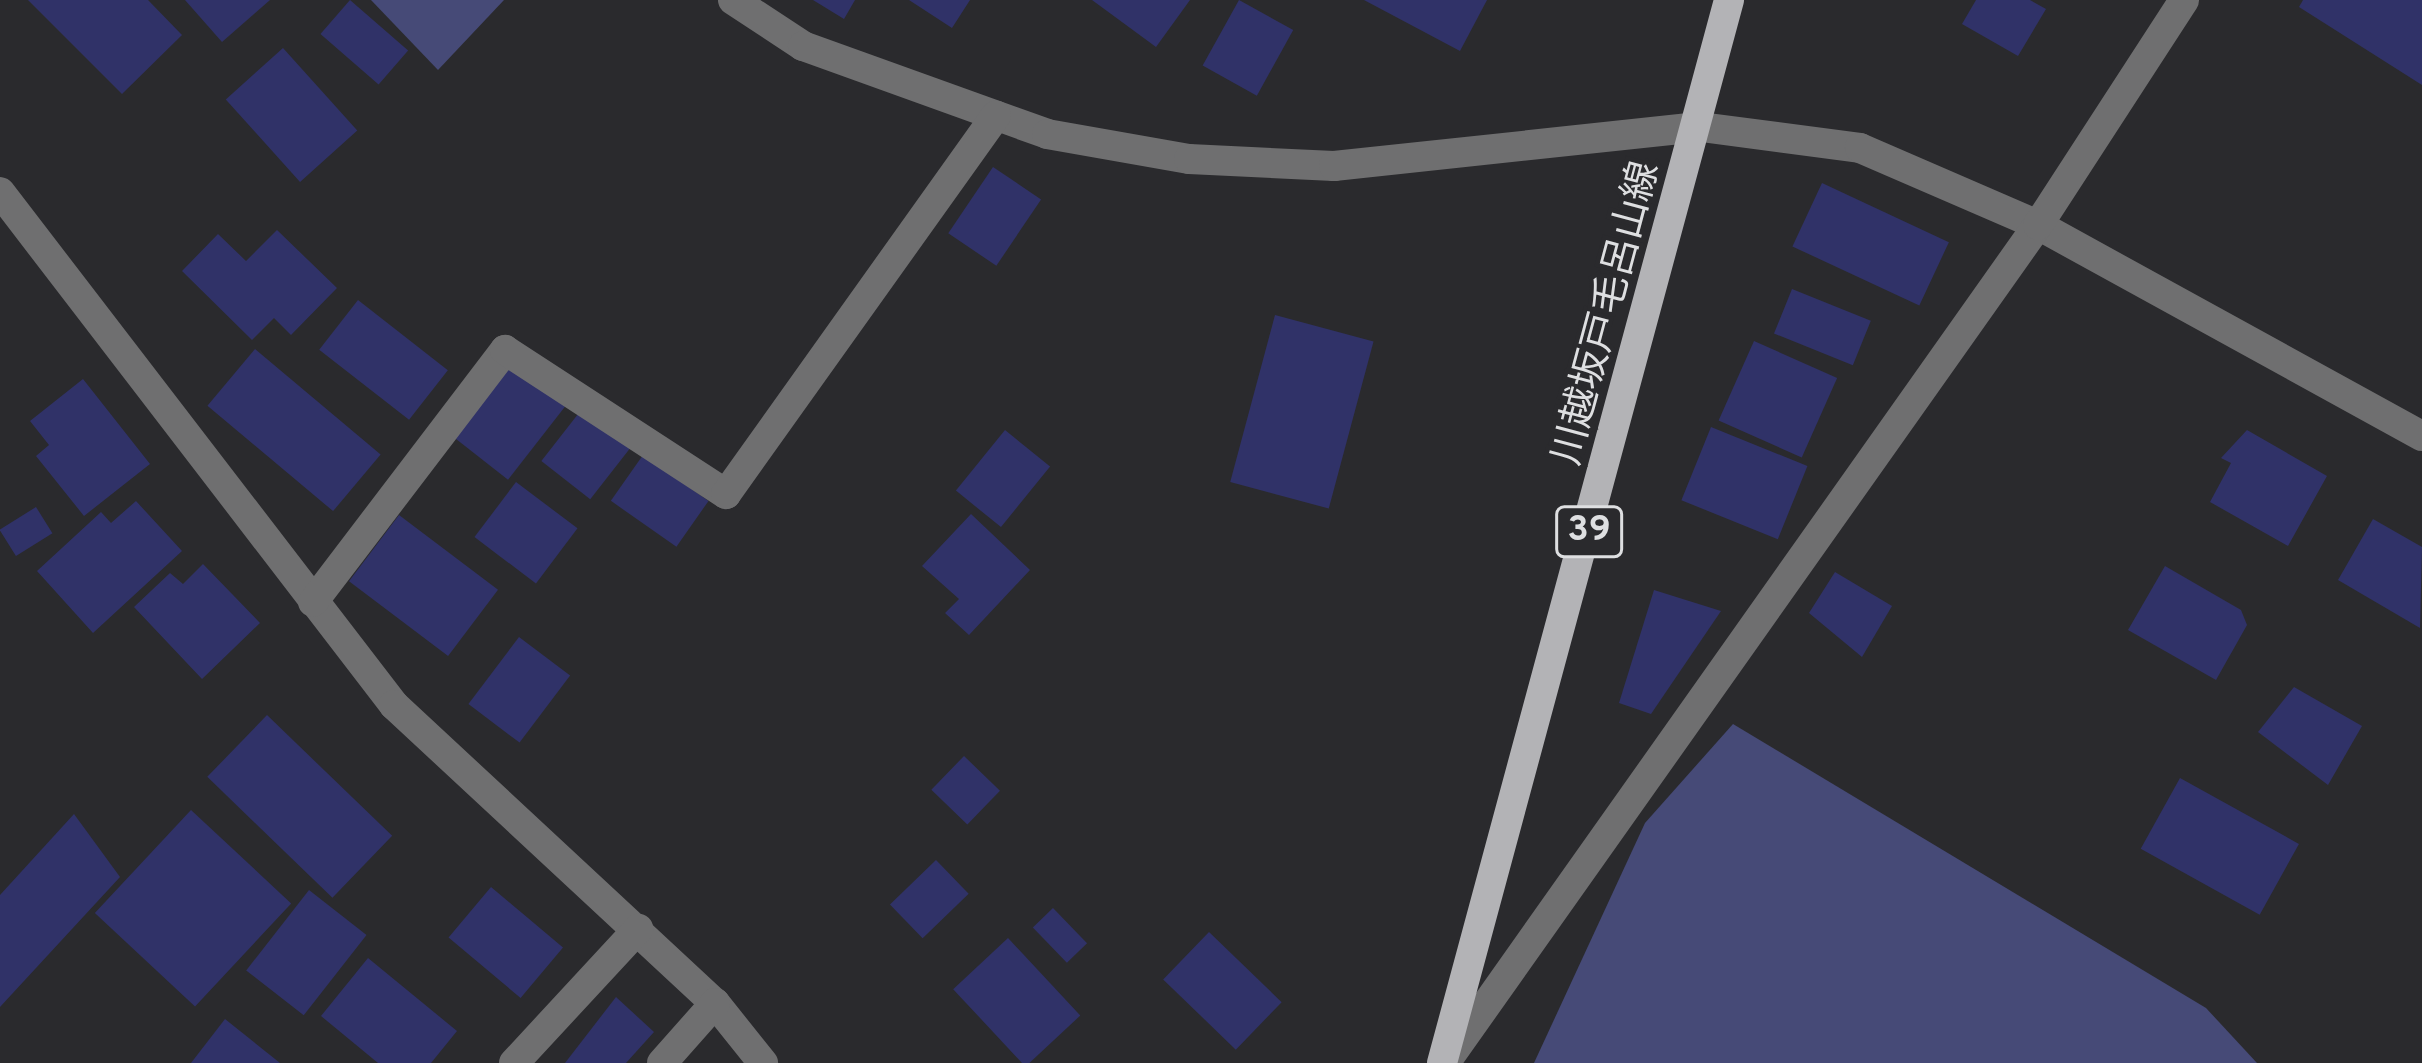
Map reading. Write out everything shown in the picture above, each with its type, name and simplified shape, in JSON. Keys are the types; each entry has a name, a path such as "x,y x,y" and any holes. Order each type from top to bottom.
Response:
{"main road":[{"name":"川越坂戸毛呂山線","path":"1444,1063 1701,127 1729,0"}],"street":[{"path":"733,0 802,46 997,116 1189,159 1334,166 1701,127 1860,148 2038,225 2422,436"},
{"path":"1444,1063 2038,225 2184,0"},
{"path":"313,602 505,350 726,494 997,116"},
{"path":"0,191 394,705 638,928 715,1003 763,1063"},
{"path":"514,1063 638,928"},
{"path":"662,1063 715,1003"}],"shaded area":[{"path":"371,0 504,0 438,70"},
{"path":"1733,724 2206,1008 2257,1063 1534,1063 1645,823"}],"building":[{"path":"28,0 148,0 182,35 122,94"},
{"path":"185,0 270,0 222,42"},
{"path":"350,0 408,51 379,84 320,34"},
{"path":"813,0 855,0 844,19"},
{"path":"909,0 970,0 952,28"},
{"path":"1092,0 1190,0 1156,47"},
{"path":"1239,0 1293,30 1257,96 1203,66"},
{"path":"1364,0 1487,0 1460,51"},
{"path":"1976,0 2030,0 2046,9 2018,56 1962,24"},
{"path":"2303,0 2422,0 2422,85 2299,7"},
{"path":"283,48 357,130 300,182 226,100"},
{"path":"993,167 1041,199 996,266 948,233"},
{"path":"1822,183 1949,242 1919,306 1792,246"},
{"path":"277,230 337,288 291,335 274,318 252,340 182,271 218,234 246,261"},
{"path":"1792,289 1871,321 1853,365 1774,334"},
{"path":"358,300 448,370 409,420 319,350"},
{"path":"1275,315 1374,341 1329,509 1230,482"},
{"path":"1754,341 1837,378 1802,457 1719,420"},
{"path":"255,349 381,454 333,511 207,406"},
{"path":"516,359 570,401 508,480 454,438"},
{"path":"83,379 150,464 84,516 36,456 49,445 30,421"},
{"path":"582,409 631,447 590,499 541,461"},
{"path":"1711,427 1807,466 1778,539 1681,500"},
{"path":"1005,430 1050,467 1001,527 956,491"},
{"path":"2247,430 2327,476 2288,546 2210,502 2231,463 2221,458"},
{"path":"643,455 709,501 676,547 611,501"},
{"path":"516,482 577,528 536,583 474,537"},
{"path":"136,501 182,551 93,633 37,571 101,512 111,523"},
{"path":"36,507 52,533 16,556 0,529"},
{"path":"971,514 1030,570 969,635 945,613 959,599 922,566"},
{"path":"399,515 498,590 448,656 349,581"},
{"path":"2373,519 2422,547 2420,628 2338,580"},
{"path":"203,564 260,623 202,679 134,607 170,573 183,584"},
{"path":"2165,566 2241,610 2247,625 2216,680 2128,630"},
{"path":"1835,572 1892,606 1862,657 1809,613"},
{"path":"1654,590 1721,611 1651,714 1619,703"},
{"path":"519,637 570,676 520,743 468,704"},
{"path":"2294,687 2362,726 2328,785 2258,732"},
{"path":"267,715 392,836 332,898 207,777"},
{"path":"964,756 1000,791 967,825 931,790"},
{"path":"2180,778 2299,844 2260,915 2141,849"},
{"path":"191,810 291,903 195,1007 95,913"},
{"path":"74,814 120,877 0,1007 0,895"},
{"path":"936,860 969,894 923,938 890,904"},
{"path":"491,887 563,947 521,998 449,938"},
{"path":"309,890 367,935 304,1015 246,970"},
{"path":"1053,908 1087,943 1067,963 1033,927"},
{"path":"1209,932 1282,1002 1236,1050 1163,979"},
{"path":"1008,938 1080,1016 1029,1063 1022,1063 953,989"},
{"path":"368,958 457,1031 431,1063 378,1063 321,1016"},
{"path":"616,997 654,1032 626,1063 565,1063"},
{"path":"225,1019 280,1063 191,1063"}]}
